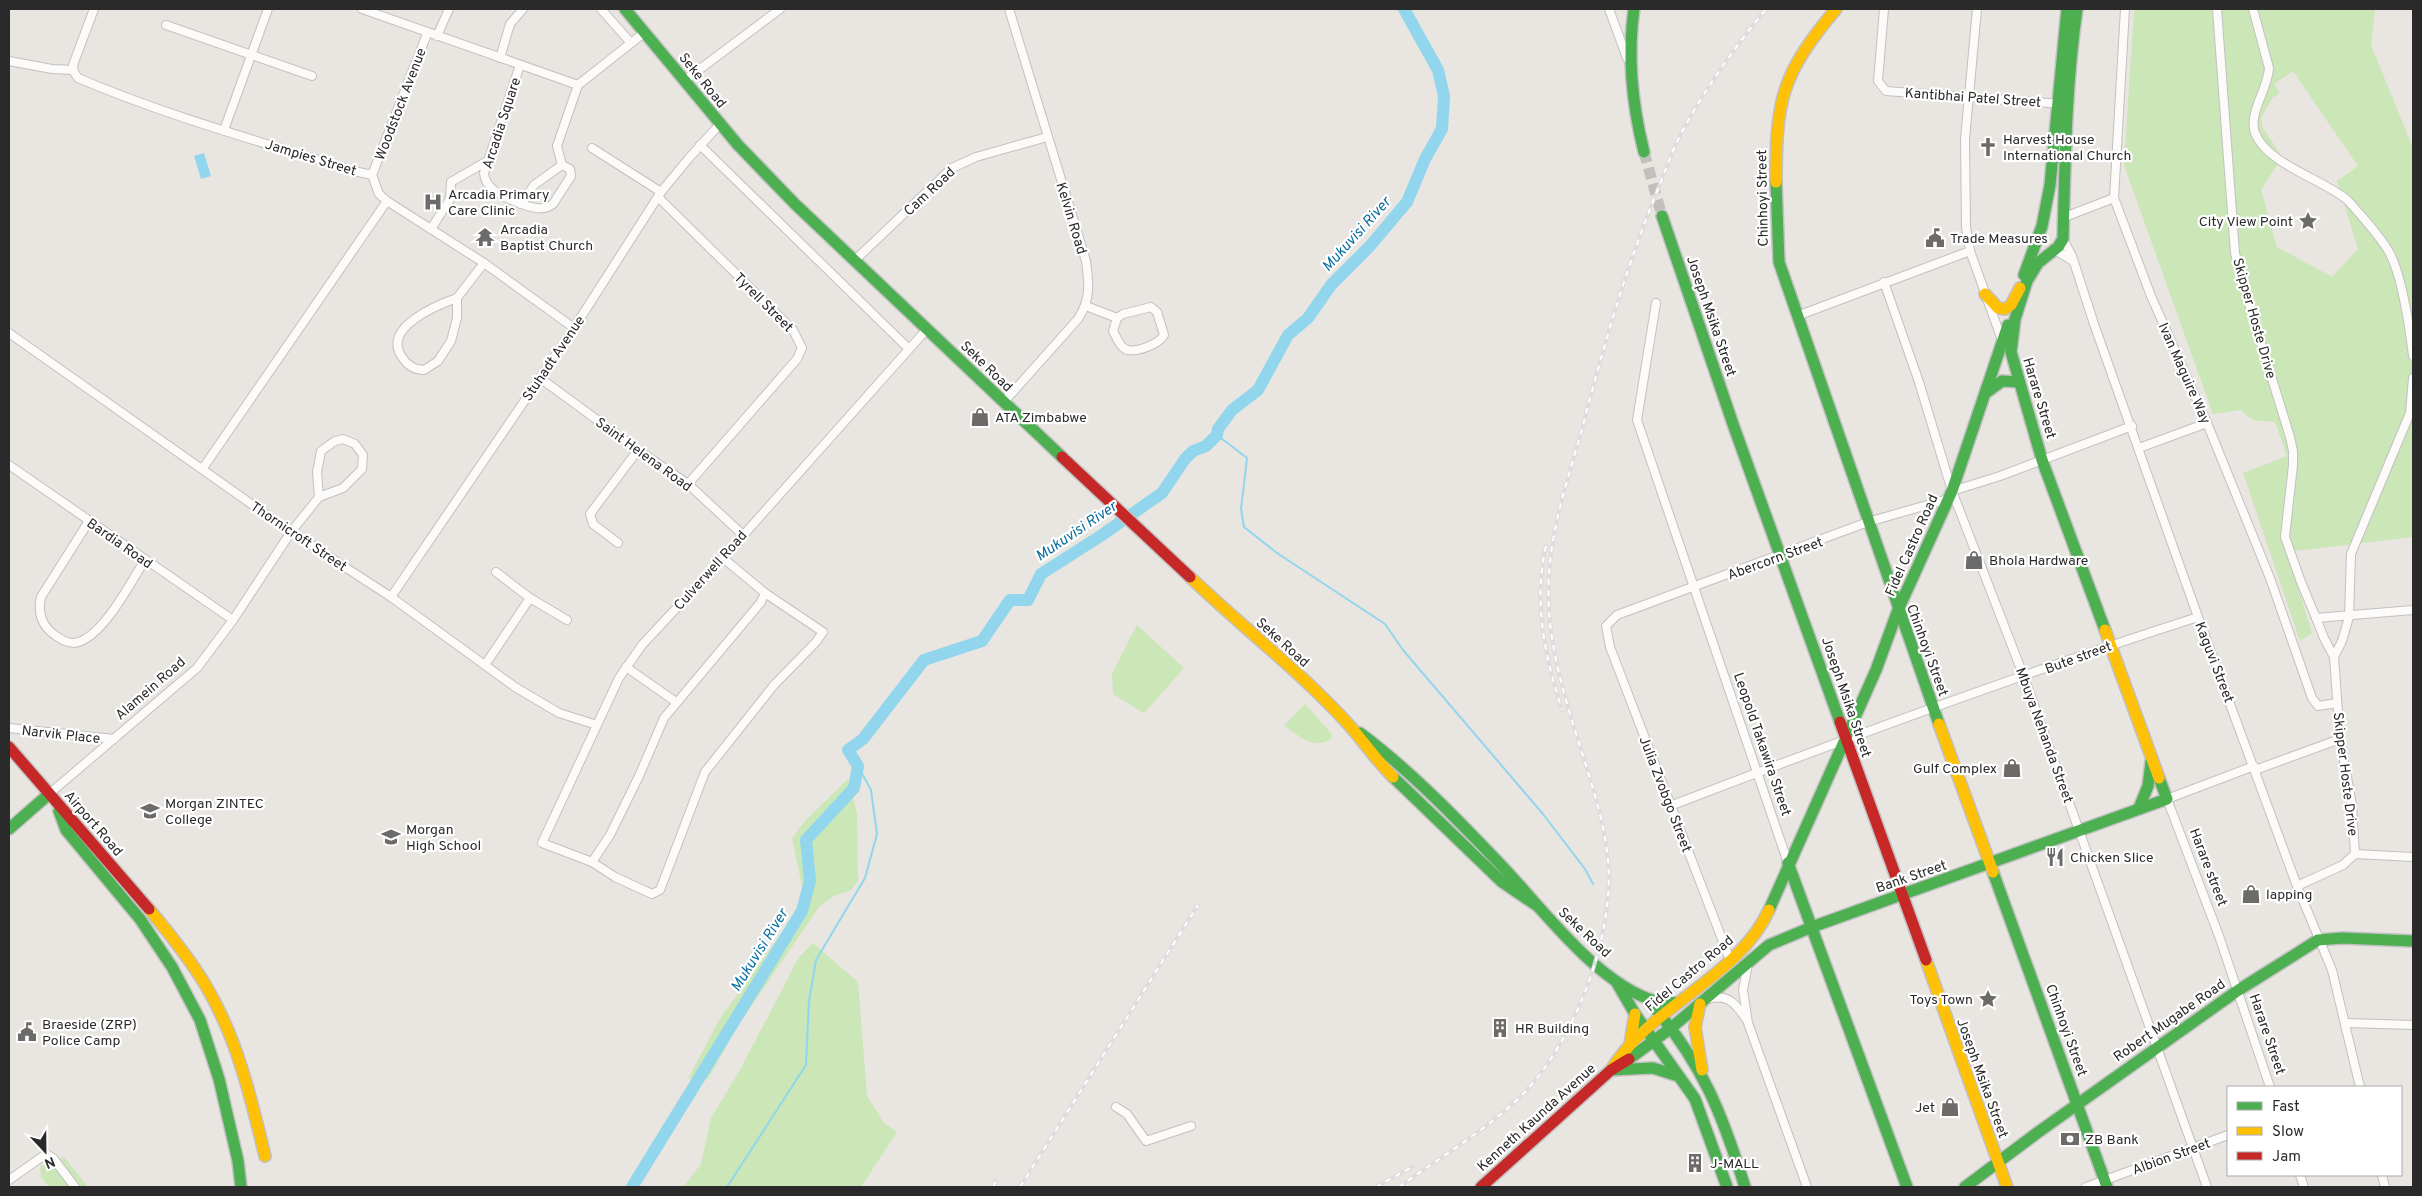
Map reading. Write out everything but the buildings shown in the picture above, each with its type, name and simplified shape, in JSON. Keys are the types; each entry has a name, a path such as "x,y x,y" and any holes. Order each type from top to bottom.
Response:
{"main road":[{"name":"Seke Road","path":"625,9 720,124 796,204 854,261 1003,403 1134,523 1201,589 1300,677 1349,725 1376,760 1502,882 1536,905 1585,954 1616,981"},
{"path":"1634,9 1629,36 1628,60 1633,110 1644,152"},
{"name":"Chinhoyi Street","path":"1836,9 1794,64 1780,104 1776,144 1775,235 1778,262 1898,610 2106,1184"},
{"name":"Fidel Castro Road","path":"2062,235 2062,50 2067,9"},
{"name":"Fidel Castro Road","path":"1611,1070 1618,1057 1646,1029 1730,960 1749,941 1768,913 1788,863 1876,670 1898,610 1950,495 1987,392 2042,226 2049,195 2077,9"},
{"name":"Joseph Msika Street","path":"1662,216 1845,739 2007,1187"},
{"path":"2011,352 2012,334 2028,280 2034,268 2052,252 2062,235 2054,226 2042,226"},
{"path":"2035,243 2040,249 2052,252"},
{"path":"1985,294 1998,308 2006,309 2011,305 2020,288"},
{"name":"Harare Street","path":"2011,352 2042,460 2150,755"},
{"path":"1987,392 2002,379 2007,378 2020,382"},
{"path":"9,747 49,794"},
{"path":"2139,808 2147,792 2151,776 2150,755"},
{"name":"Harare street","path":"2150,755 2167,799"},
{"name":"Alamein Road","path":"9,829 49,794"},
{"name":"Airport Road","path":"49,794 163,926 206,986 228,1031 247,1084 265,1156"},
{"name":"Airport Road","path":"49,794 63,817 66,830 140,919 172,967 200,1020 219,1079 238,1160 242,1187"},
{"name":"Bank Street","path":"1611,1070 1631,1058 1671,1028 1768,945 1812,927 2080,832 2139,808 2167,799"},
{"name":"Leopold Takawira Street","path":"1788,863 1907,1187"},
{"name":"Robert Mugabe Road","path":"1965,1187 2237,991 2318,940 2351,938 2413,941"},
{"path":"1616,981 1647,999 1665,1005 1678,1003"},
{"path":"1616,981 1635,1014 1695,1099 1727,1187"},
{"path":"1647,999 1671,1028 1703,1076 1719,1112 1745,1187"},
{"path":"1703,1002 1695,1027 1703,1076"},
{"path":"1630,1044 1635,1014"},
{"path":"1611,1070 1646,1065 1666,1069 1680,1077"},
{"name":"Kenneth Kaunda Avenue","path":"1482,1187 1611,1070"}],"street":[{"path":"9,61 52,69 73,68 94,9"},
{"path":"224,130 268,9"},
{"path":"362,9 427,34 578,85"},
{"name":"Woodstock Avenue","path":"436,36 449,9"},
{"path":"500,58 510,24 523,9"},
{"path":"601,9 631,43"},
{"path":"684,81 780,9"},
{"name":"Kelvin Road","path":"1009,9 1086,260 1089,288 1086,306"},
{"path":"1609,9 1628,60"},
{"name":"Kantibhai Patel Street","path":"1884,9 1878,81 1886,91 2063,104"},
{"name":"Harare Street","path":"1977,9 1965,139 1964,186 1966,227 1970,252 1985,294 2003,342 2011,352"},
{"name":"Ivan Maguire Way","path":"2125,9 2114,198 2152,296 2207,423 2270,578 2312,698 2318,706 2337,703"},
{"name":"Skipper Hoste Drive","path":"2217,9 2235,253 2290,437 2293,465 2286,536 2300,582 2334,658 2340,739 2352,805 2355,854 2343,865 2296,886"},
{"path":"2253,9 2269,68 2269,76 2254,122 2255,132 2263,146 2274,156 2347,200 2383,242 2395,266 2410,328 2413,356"},
{"path":"166,25 312,76"},
{"path":"562,165 534,185 521,204 538,209 548,208 553,204 571,176 570,169 562,165 557,146 578,85 645,32"},
{"name":"Woodstock Avenue","path":"372,175 427,34"},
{"name":"Arcadia Square","path":"520,65 484,173 486,183 491,188 521,204"},
{"name":"Jampies Street","path":"73,68 78,78 115,94 354,171 372,175 379,194 387,201 484,263 574,328"},
{"name":"Stuhadt Avenue","path":"391,597 574,328 660,195 700,145 720,124"},
{"name":"Cam Road","path":"854,261 952,168 976,156 1047,137"},
{"path":"700,145 909,349"},
{"path":"592,148 660,195"},
{"path":"431,229 450,199 451,182 489,160"},
{"name":"Tyrell Street","path":"660,195 793,330 801,341 802,348 797,359 688,484"},
{"path":"2062,218 2114,198"},
{"path":"203,468 387,201"},
{"name":"Kaguvi Street","path":"2062,235 2073,261 2198,617 2255,768 2296,886 2332,970 2360,1086"},
{"path":"1797,316 1884,282 1970,252"},
{"path":"2052,252 2073,261"},
{"path":"456,298 457,318 452,341 438,361 430,367 424,370 413,369 399,354 398,338 412,321 437,305 456,298 484,263"},
{"name":"Mbuya Nehanda Street","path":"1884,282 1919,382 1950,495 2024,677 2207,1187"},
{"name":"Leopold Takawira Street","path":"1656,304 1637,420 1788,863"},
{"path":"1003,403 1078,319 1086,306 1117,318"},
{"path":"1151,307 1157,312 1164,335 1158,342 1133,350 1126,350 1122,347 1113,330 1117,318 1123,314 1151,307"},
{"name":"Culverwell Road","path":"592,862 542,843 626,667 642,646 926,330"},
{"name":"Thornicroft Street","path":"9,333 203,468 291,532 391,597 540,703 571,719 597,725"},
{"name":"Saint Helena Road","path":"540,378 688,484 743,535"},
{"name":"Skipper Hoste Drive","path":"2334,658 2342,641 2349,617 2352,554 2410,413 2413,378"},
{"path":"2140,448 2207,423"},
{"name":"Abercorn Street","path":"1606,626 1617,615 1781,556 1868,522 1950,495 2132,426"},
{"path":"343,439 356,444 363,455 362,469 343,488 318,496 317,472 321,452 335,441 343,439"},
{"path":"618,542 593,524 590,514 638,450"},
{"path":"9,475 11,466"},
{"name":"Bardia Road","path":"11,466 233,620"},
{"name":"Alamein Road","path":"49,794 189,676 233,620 291,532 318,496"},
{"path":"89,521 41,597 38,609 47,628 60,640 74,643 93,634 104,622 145,560"},
{"path":"723,558 765,593 823,632 816,642 774,685 705,772 660,890 652,894 642,891 592,862 610,835 639,776 664,718 761,602 765,593"},
{"path":"496,572 530,598 568,620"},
{"path":"485,665 530,598"},
{"path":"2316,618 2349,617 2413,610"},
{"name":"Bute street","path":"1845,739 2024,677 2109,645 2198,617"},
{"name":"Julia Zvobgo Street","path":"1606,626 1610,647 1730,960"},
{"path":"626,667 676,702"},
{"name":"Narvik Place","path":"9,728 114,739"},
{"path":"1670,806 1845,739"},
{"name":"Bank Street","path":"2167,799 2340,739"},
{"name":"Harare street","path":"2167,799 2213,919 2237,991"},
{"path":"2355,854 2413,857"},
{"path":"1748,964 1743,990 1748,1023 1806,1187"},
{"name":"Harare Street","path":"2237,991 2270,1086"},
{"path":"1703,1002 1723,997 1731,1000 1748,1023"},
{"path":"2346,1023 2413,1025"},
{"path":"1116,1107 1127,1114 1146,1141 1191,1126"},
{"name":"Albion Street","path":"2086,1187 2106,1184 2227,1134"},
{"path":"9,1180 42,1155 49,1155 76,1187"}],"green space":[{"path":"2134,9 2373,9 2375,12 2371,45 2413,148 2413,537 2287,552 2312,633 2300,641 2243,473 2287,456 2275,422 2253,420 2240,410 2213,414 2124,165","holes":["2293,71 2358,166 2337,181 2358,249 2332,277 2277,247 2261,190 2282,157 2263,128 2261,118 2273,97 2280,93 2274,84"]},
{"path":"1137,625 1184,668 1144,713 1113,694 1112,674"},
{"path":"1305,704 1331,733 1332,738 1325,742 1313,743 1284,726"},
{"path":"848,779 857,813 858,881 851,890 834,896 819,907 737,1027 708,1079 688,1079 719,1020 805,900 792,838 805,821"},
{"path":"813,943 858,982 867,1096 884,1123 897,1132 861,1187 683,1187 701,1164 711,1118 740,1070 799,957"},
{"path":"64,1157 88,1187 49,1187 41,1177 40,1166"}],"water":[{"path":"204,153 211,176 201,179 194,156"}],"waterway":[{"name":"Mukuvisi River","path":"632,1187 802,911 810,881 806,840 854,788 858,766 848,750 863,739 924,660 982,641 1010,600 1028,600 1041,574 1102,535 1162,493 1185,459 1193,451 1206,446 1217,435 1218,429 1232,410 1258,390 1288,335 1308,318 1331,285 1370,246 1407,202 1425,159 1442,129 1444,96 1438,70 1404,9"},
{"path":"1217,435 1247,458 1241,509 1244,527 1277,553 1385,624 1403,650 1543,814 1585,869 1593,884"},
{"path":"727,1187 806,1065 809,1001 816,960 865,878 877,834 871,790 858,766"}],"tunnel":[{"path":"1644,152 1662,216"}],"railway":[{"path":"1399,1187 1462,1144 1507,1109 1540,1074 1574,1018 1598,954 1605,921 1608,860 1599,811 1563,688 1551,633 1549,577 1553,539 1566,483 1616,308 1646,218 1676,143 1702,97 1732,52 1766,9"},
{"path":"1546,546 1542,567 1541,609 1550,670 1562,710"},
{"path":"1020,1187 1198,905"},
{"path":"1376,1187 1412,1167"},
{"path":"993,1187 996,1181"}],"traffic: fast":[{"path":"625,9 738,145 795,204 1062,457"},
{"path":"1634,9 1631,45 1632,81 1636,116 1644,152"},
{"path":"2024,275 2042,226 2050,185 2067,9"},
{"path":"2077,9 2068,95 2063,239 2058,247 2038,263 2027,281 2015,319 2011,352 2042,460 2105,630"},
{"path":"1776,182 1779,262 1939,724"},
{"path":"1662,216 1734,427 1840,722"},
{"path":"1769,910 1876,670 1898,610 1952,491 2008,325"},
{"path":"1987,392 2002,381 2019,382"},
{"path":"1360,733 1397,763 1450,813 1501,865 1572,943 1612,979 1633,992 1655,1001 1678,1003"},
{"path":"2139,808 2148,786 2151,762"},
{"path":"1393,777 1502,882 1536,905"},
{"path":"1629,1059 1671,1028 1769,945 1812,927 2167,799 2159,778"},
{"path":"9,829 49,794"},
{"path":"59,811 66,830 140,919 172,967 200,1020 219,1079 238,1161 241,1187"},
{"path":"1788,863 1907,1187"},
{"path":"1993,872 2107,1187"},
{"path":"1965,1187 2037,1133 2237,991 2318,940 2342,938 2413,941"},
{"path":"1617,983 1635,1014 1695,1099 1727,1187"},
{"path":"1649,1001 1683,1045 1708,1088 1727,1134 1745,1187"},
{"path":"1611,1070 1653,1068 1678,1076"}],"traffic: slow":[{"path":"1776,182 1778,129 1786,88 1793,70 1804,52 1836,9"},
{"path":"1985,294 1998,308 2005,309 2011,305 2020,288"},
{"path":"1190,577 1330,705 1393,777"},
{"path":"2105,630 2159,778"},
{"path":"1939,724 1993,872"},
{"path":"149,909 193,966 217,1006 235,1047 265,1156"},
{"path":"1611,1070 1628,1048 1648,1028 1737,955 1755,934 1769,910"},
{"path":"1926,960 2007,1187"},
{"path":"1700,1004 1695,1027 1702,1070"},
{"path":"1630,1044 1635,1014"}],"traffic: jam":[{"path":"1062,457 1190,577"},
{"path":"1840,722 1926,960"},
{"path":"9,747 149,909"},
{"path":"1481,1187 1611,1070 1629,1059"}],"place":[{"name":"Harvest House International Church","path":"1988,147"},
{"name":"Arcadia Primary Care Clinic","path":"433,202"},
{"name":"City View Point","path":"2308,221"},
{"name":"Arcadia Baptist Church","path":"485,237"},
{"name":"Trade Measures","path":"1935,238"},
{"name":"ATA Zimbabwe","path":"980,417"},
{"name":"Bhola Hardware","path":"1974,560"},
{"name":"Gulf Complex","path":"2012,768"},
{"name":"Morgan ZINTEC College","path":"150,811"},
{"name":"Morgan High School","path":"391,837"},
{"name":"Chicken Slice","path":"2055,857"},
{"name":"lapping","path":"2251,894"},
{"name":"Toys Town","path":"1988,999"},
{"name":"HR Building","path":"1500,1028"},
{"name":"Braeside (ZRP) Police Camp","path":"27,1032"},
{"name":"Jet","path":"1950,1107"},
{"name":"ZB Bank","path":"2070,1139"},
{"name":"J-MALL","path":"1695,1163"}]}
